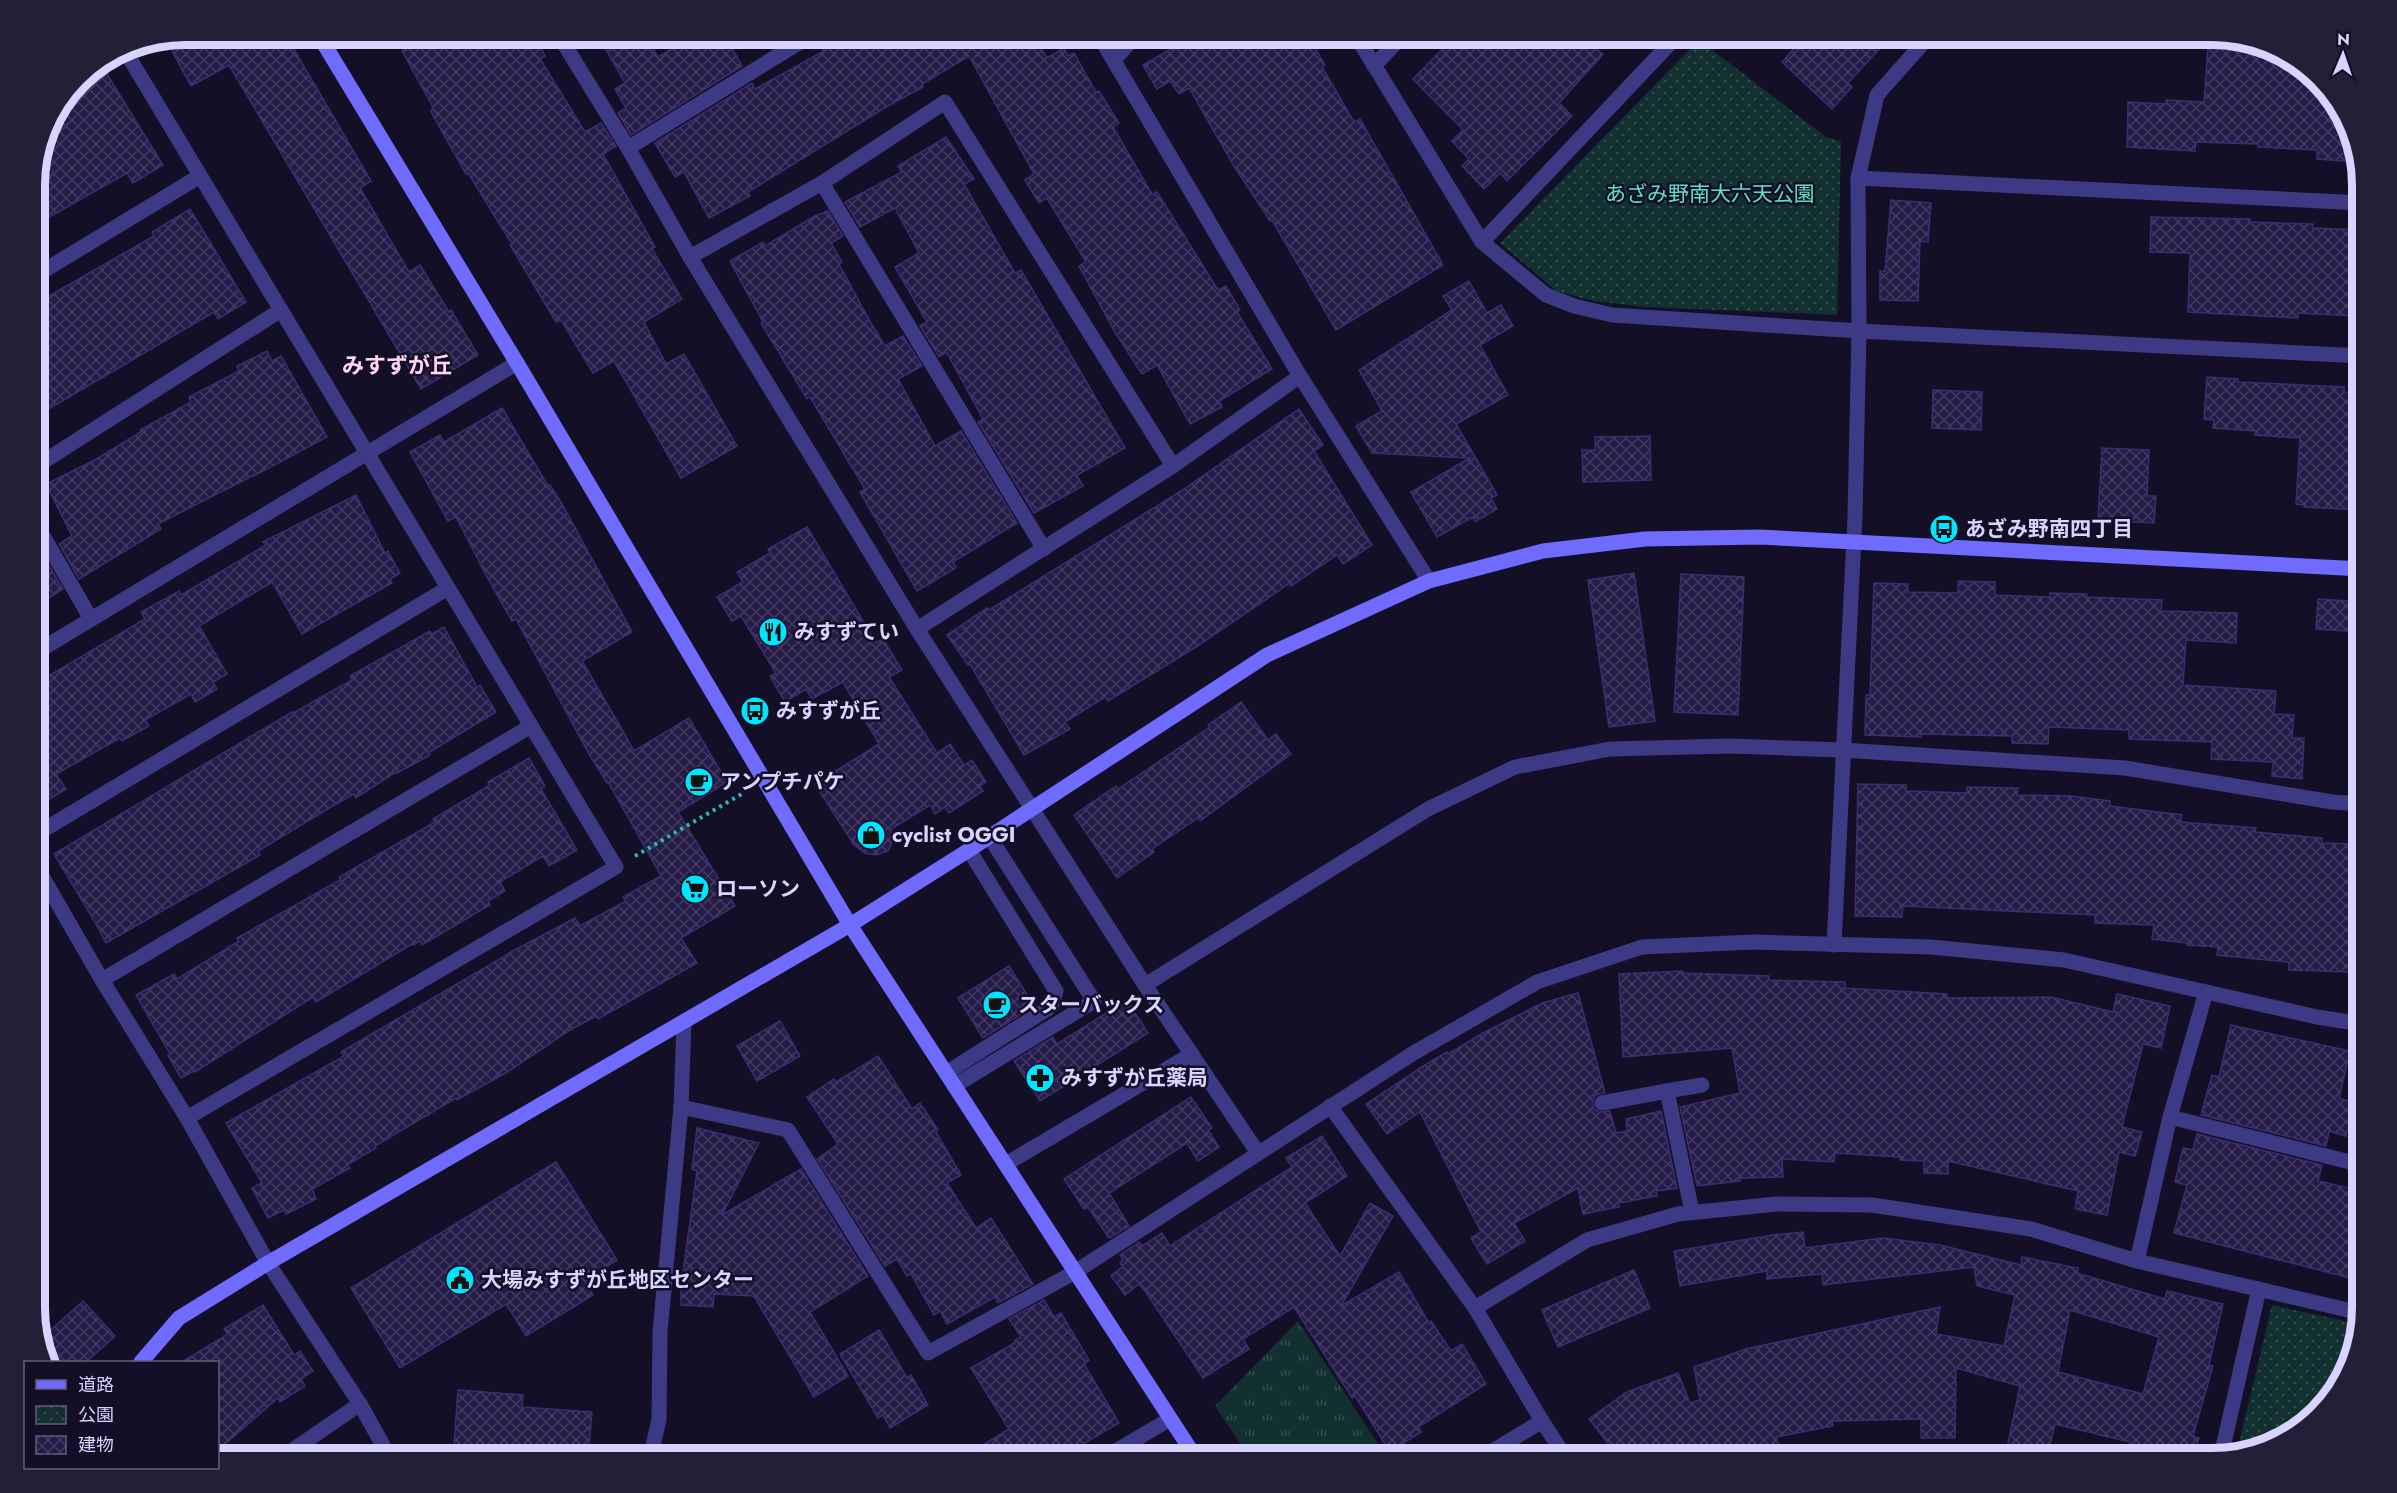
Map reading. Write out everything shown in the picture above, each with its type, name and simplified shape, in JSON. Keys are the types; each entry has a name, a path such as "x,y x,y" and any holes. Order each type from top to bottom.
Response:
{"street":[{"path":"325,45 517,363 849,925 1189,1448"},
{"path":"564,45 628,148 690,257 917,629 1145,985 1258,1153"},
{"path":"628,148 795,45"},
{"path":"1105,45 1300,376 1429,581"},
{"path":"1114,60 1127,45"},
{"path":"1362,45 1482,242 1546,295 1574,306 1612,315 1859,332 2352,356"},
{"path":"1374,66 1394,45"},
{"path":"1482,242 1669,45"},
{"path":"1834,945 1854,542 1859,332 1858,178 1877,94 1921,45"},
{"path":"129,57 616,867 187,1118"},
{"path":"690,257 822,183 945,102 1173,466"},
{"path":"45,270 200,176"},
{"path":"1858,178 2352,203"},
{"path":"822,183 1044,549"},
{"path":"45,461 281,310"},
{"path":"45,647 517,363"},
{"path":"917,629 1173,466 1300,376"},
{"path":"142,1361 179,1318 268,1263 849,925 969,850 1267,655 1429,581 1543,551 1644,539 1760,537 2352,568"},
{"path":"45,539 91,619"},
{"path":"45,830 448,588"},
{"path":"102,980 531,726"},
{"path":"1145,985 1428,809 1515,767 1610,749 1731,746 1842,750 2126,768 2352,803"},
{"path":"950,1080 1094,1001 989,836"},
{"path":"950,1080 1052,1006 1056,991 969,850"},
{"path":"45,881 102,980 187,1118 268,1263 360,1404 384,1448"},
{"path":"681,1107 788,1130 928,1353 1075,1272 1412,1054 1537,982 1642,947 1754,942 1931,947 2064,960 2352,1022"},
{"path":"2137,1261 2170,1117 2206,992"},
{"path":"652,1448 659,1419 660,1332 681,1107 684,1023"},
{"path":"1006,1164 1192,1054"},
{"path":"1602,1103 1702,1085"},
{"path":"1667,1091 1692,1212"},
{"path":"1330,1107 1475,1308 1560,1448"},
{"path":"2170,1117 2352,1162"},
{"path":"1475,1308 1587,1240 1678,1214 1777,1204 1872,1205 2031,1229 2137,1261 2352,1310"},
{"path":"2223,1447 2259,1289"},
{"path":"296,1448 360,1404"},
{"path":"1121,1448 1170,1419"},
{"path":"1498,1448 1542,1421"}],"path":[{"path":"616,867 765,781"}],"green space":[{"name":"あざみ野南大六天公園","path":"1694,45 1706,45 1826,137 1841,142 1837,315 1647,307 1594,301 1556,291 1500,243"},
{"path":"2272,1305 2351,1322 2338,1370 2317,1400 2282,1429 2239,1445"},
{"path":"1298,1321 1381,1448 1243,1448 1215,1406"}],"building":[{"path":"185,45 291,45 371,181 360,188 409,272 420,265 478,355 421,389 229,65 191,86 171,49"},
{"path":"412,45 539,45 545,56 540,59 585,132 601,123 616,146 603,154 655,247 652,249 682,299 644,322 666,364 684,354 737,446 681,478 614,361 593,373 561,320 556,322 510,245 512,244 468,173 466,174 431,112 433,107 402,51"},
{"path":"603,45 651,45 658,57 679,45 730,45 742,66 631,135 618,113 626,108 615,89 625,83"},
{"path":"822,45 1039,45 1047,58 1064,48 1068,56 1074,53 1096,92 1099,91 1119,123 1113,127 1152,194 1157,192 1218,290 1226,286 1240,310 1237,312 1272,369 1219,401 1222,407 1190,424 1157,365 1142,374 1116,334 1079,266 1086,262 1047,198 1039,203 1025,180 1034,174 969,56 922,84 923,87 886,107 748,192 750,196 709,218 684,172 675,177 655,143 752,83 755,89 824,51"},
{"path":"1178,45 1313,45 1325,65 1322,67 1354,122 1360,119 1443,265 1336,330 1272,220 1270,221 1234,166 1189,88 1179,94 1170,81 1157,89 1143,65"},
{"path":"1446,45 1598,45 1595,48 1603,54 1559,103 1572,116 1507,181 1500,173 1484,189 1462,166 1469,159 1452,141 1463,130 1413,79"},
{"path":"1797,45 1883,45 1848,83 1852,87 1832,109 1782,62"},
{"path":"2208,45 2248,50 2282,64 2317,93 2338,123 2350,162 2317,159 2317,150 2258,147 2258,144 2196,142 2195,151 2127,147 2128,102 2166,104 2166,100 2204,102"},
{"path":"105,71 163,165 133,183 127,173 46,219 45,178 53,173 47,163 59,123 86,86"},
{"path":"946,137 974,179 964,184 1015,273 1021,270 1125,448 1077,475 1083,486 1034,513 978,422 983,419 948,355 945,353 939,357 920,326 927,322 895,267 919,253 895,208 860,227 845,202 902,172 898,166"},
{"path":"1891,200 1931,203 1928,242 1920,241 1918,301 1880,300 1880,271 1885,271"},
{"path":"190,209 246,302 218,319 214,312 45,411 45,298 154,236 152,232"},
{"path":"828,211 843,236 831,243 842,262 839,264 871,323 885,346 903,336 922,366 898,379 935,446 961,431 1017,523 953,562 956,568 917,591 860,492 865,489 810,397 807,399 761,323 763,322 730,261 763,242 765,246 815,216"},
{"path":"2151,217 2250,219 2250,222 2313,224 2313,228 2352,230 2352,316 2298,313 2298,318 2188,312 2190,253 2150,252"},
{"path":"1469,281 1487,313 1501,305 1513,326 1480,345 1508,395 1456,424 1497,495 1491,498 1497,509 1475,522 1473,517 1437,537 1411,492 1470,458 1372,453 1356,426 1382,411 1359,370 1452,310 1443,296"},
{"path":"267,351 272,361 281,356 327,437 158,524 161,529 79,579 59,544 72,536 46,484 93,461 141,432 140,430 191,402 189,397 239,371 237,366"},
{"path":"2207,377 2238,379 2238,382 2344,387 2344,392 2352,392 2352,509 2304,507 2304,505 2296,504 2300,438 2255,435 2256,431 2213,428 2214,420 2204,419"},
{"path":"1933,390 1982,392 1981,430 1932,428"},
{"path":"502,408 548,486 550,485 562,504 632,632 582,661 634,751 689,718 727,782 678,812 735,906 681,938 697,963 598,1019 596,1016 570,1030 509,1071 457,1100 456,1098 375,1146 376,1148 347,1165 350,1168 312,1189 316,1199 286,1214 284,1210 268,1218 252,1188 262,1183 226,1123 344,1056 341,1052 513,951 575,918 580,926 626,901 623,897 661,876 608,782 589,754 516,619 512,621 456,517 448,521 410,452 440,435 444,442"},
{"path":"1299,409 1323,445 1314,451 1372,545 1343,564 1337,555 1291,586 1290,583 1196,647 1108,701 1105,697 1065,722 1070,729 1024,755 970,664 968,665 947,635 987,608 989,610 1181,491"},
{"path":"1650,436 1651,480 1583,482 1582,450 1595,450 1595,437"},
{"path":"2102,448 2149,450 2147,496 2156,496 2154,523 2098,520"},
{"path":"356,495 385,553 388,551 400,573 390,579 392,583 302,634 272,582 199,626 227,674 213,682 217,689 195,702 191,694 145,720 149,726 122,741 120,738 56,774 66,789 45,802 45,678 145,619 141,612 179,591 181,595 266,545 263,542"},
{"path":"807,527 876,643 883,639 902,670 889,677 937,753 950,744 964,765 972,760 986,782 980,786 983,791 949,813 945,807 935,814 930,805 891,829 892,842 888,851 876,855 865,853 854,845 815,784 879,744 843,682 812,699 806,689 785,702 770,676 776,673 741,616 732,621 717,597 743,582 737,572 770,553 768,549"},
{"path":"45,559 63,589 45,601"},
{"path":"1634,573 1655,721 1609,727 1588,580"},
{"path":"1681,574 1744,577 1738,715 1674,712"},
{"path":"1958,581 1995,582 1995,595 2050,597 2050,593 2087,594 2087,597 2162,600 2161,611 2237,613 2236,643 2186,640 2183,685 2276,691 2274,714 2294,715 2292,738 2304,738 2302,779 2272,776 2273,762 2211,759 2212,742 2129,739 2129,730 2049,727 2048,744 2012,743 2012,736 1865,735 1866,695 1870,695 1874,583 1908,584 1908,592 1958,593"},
{"path":"2318,599 2352,601 2352,631 2316,629"},
{"path":"444,627 477,687 480,685 496,712 428,753 430,755 396,772 356,798 354,794 331,807 258,851 260,855 106,943 54,854 292,712 352,680 350,676 430,631 432,634"},
{"path":"1241,702 1268,740 1276,734 1291,754 1200,821 1198,818 1152,849 1154,852 1117,878 1074,815 1116,786 1118,789 1210,727 1208,725"},
{"path":"529,758 545,786 541,789 577,850 549,866 543,856 500,882 505,891 488,901 490,905 422,945 420,941 412,944 316,1002 313,997 195,1072 181,1078 136,995 174,974 177,979 239,941 237,938 340,880 339,877 435,822 433,819 490,785 488,782"},
{"path":"1858,784 1906,785 1906,791 1967,793 1967,787 2018,788 2017,795 2071,796 2110,801 2110,806 2182,815 2181,822 2256,828 2255,832 2322,838 2322,843 2352,844 2352,972 2289,970 2289,962 2217,955 2218,947 2152,939 2154,925 2095,923 2095,915 1903,906 1902,917 1855,916"},
{"path":"1009,966 1034,1006 983,1038 958,998"},
{"path":"1683,971 1683,973 1769,976 1769,980 1845,982 1845,988 1947,994 1947,998 2051,997 2113,1012 2117,994 2170,1006 2161,1048 2143,1044 2122,1127 2142,1132 2135,1156 2119,1152 2107,1215 2075,1209 2078,1191 1948,1161 1948,1174 1924,1173 1924,1161 1900,1160 1900,1157 1835,1153 1834,1162 1782,1159 1783,1177 1740,1178 1740,1181 1697,1186 1680,1107 1740,1093 1732,1048 1623,1057 1619,974"},
{"path":"1578,993 1605,1093 1596,1095 1593,1099 1594,1109 1599,1112 1610,1111 1616,1133 1627,1131 1626,1119 1661,1111 1677,1188 1656,1191 1657,1196 1619,1203 1619,1207 1583,1214 1578,1188 1514,1223 1525,1241 1487,1264 1471,1238 1481,1232 1420,1112 1387,1134 1366,1104 1428,1063 1483,1033 1542,1003"},
{"path":"1127,1000 1148,1033 1040,1101 1014,1061 1053,1037 1057,1044"},
{"path":"780,1021 800,1056 757,1081 737,1046"},
{"path":"2231,1025 2350,1051 2339,1098 2352,1103 2352,1131 2347,1130 2346,1136 2329,1131 2326,1146 2201,1115 2212,1075 2219,1077"},
{"path":"878,1056 912,1109 920,1103 938,1130 936,1132 961,1175 947,1183 976,1228 991,1218 1033,1284 998,1303 995,1297 947,1324 940,1311 934,1315 911,1274 907,1276 897,1259 885,1266 817,1159 838,1144 807,1097 834,1079 836,1082"},
{"path":"1191,1097 1212,1128 1208,1130 1219,1147 1198,1161 1187,1143 1109,1193 1129,1226 1109,1238 1088,1207 1084,1209 1064,1179"},
{"path":"697,1128 759,1143 722,1215 801,1169 868,1276 810,1312 848,1376 814,1397 754,1296 714,1294 713,1307 681,1305 681,1287 697,1171 692,1169"},
{"path":"2197,1134 2322,1165 2318,1181 2352,1189 2352,1278 2174,1233 2187,1185 2175,1182 2183,1148 2193,1150"},
{"path":"1322,1136 1347,1176 1305,1203 1340,1256 1370,1203 1393,1216 1341,1306 1399,1272 1429,1323 1431,1321 1451,1351 1462,1344 1486,1384 1418,1427 1421,1432 1396,1448 1388,1448 1355,1396 1352,1398 1294,1307 1243,1339 1249,1349 1203,1378 1139,1284 1125,1295 1111,1276 1122,1267 1120,1262 1123,1260 1120,1255 1139,1242 1142,1246 1162,1233 1170,1246 1292,1167 1286,1158"},
{"path":"556,1162 617,1260 585,1281 593,1295 526,1336 506,1304 400,1368 351,1288"},
{"path":"1803,1232 1805,1248 1883,1238 1940,1245 2021,1265 2022,1257 2078,1268 2077,1273 2165,1299 2167,1291 2223,1304 2209,1365 2213,1366 2193,1436 2199,1438 2196,1448 2136,1448 2129,1446 2130,1442 2055,1424 2049,1448 2007,1448 2020,1386 1956,1368 1955,1438 1921,1438 1921,1419 1832,1421 1833,1426 1776,1437 1780,1448 1611,1448 1589,1419 1627,1392 1678,1373 1690,1403 1700,1400 1694,1367 1746,1349 1940,1307 1936,1334 2004,1346 2015,1295 1977,1286 1974,1267 1823,1285 1822,1274 1767,1279 1767,1271 1680,1286 1674,1251","holes":["2070,1310 2159,1337 2143,1394 2058,1372"]},
{"path":"1634,1270 1650,1308 1558,1347 1542,1310"},
{"path":"1044,1300 1054,1317 1061,1313 1089,1360 1084,1364 1119,1423 1076,1448 978,1448 1009,1429 971,1368 1021,1337 1009,1319"},
{"path":"83,1301 115,1336 87,1361 56,1361 48,1333"},
{"path":"263,1305 294,1355 300,1351 313,1371 301,1379 305,1386 280,1402 278,1398 219,1448 219,1361 184,1361 228,1334 224,1329"},
{"path":"879,1330 907,1378 911,1375 928,1405 890,1428 883,1415 878,1418 840,1354"},
{"path":"458,1390 523,1395 522,1407 592,1412 589,1448 454,1448"}],"place":[{"name":"あざみ野南四丁目","path":"1944,529"},
{"name":"みすずてい","path":"773,632"},
{"name":"みすずが丘","path":"755,711"},
{"name":"アンプチパケ","path":"699,782"},
{"name":"cyclist OGGI","path":"871,835"},
{"name":"ローソン","path":"695,889"},
{"name":"スターバックス","path":"997,1005"},
{"name":"みすずが丘薬局","path":"1040,1078"},
{"name":"大場みすずが丘地区センター","path":"460,1280"}],"district":[{"name":"みすずが丘","path":"397,365"}]}
